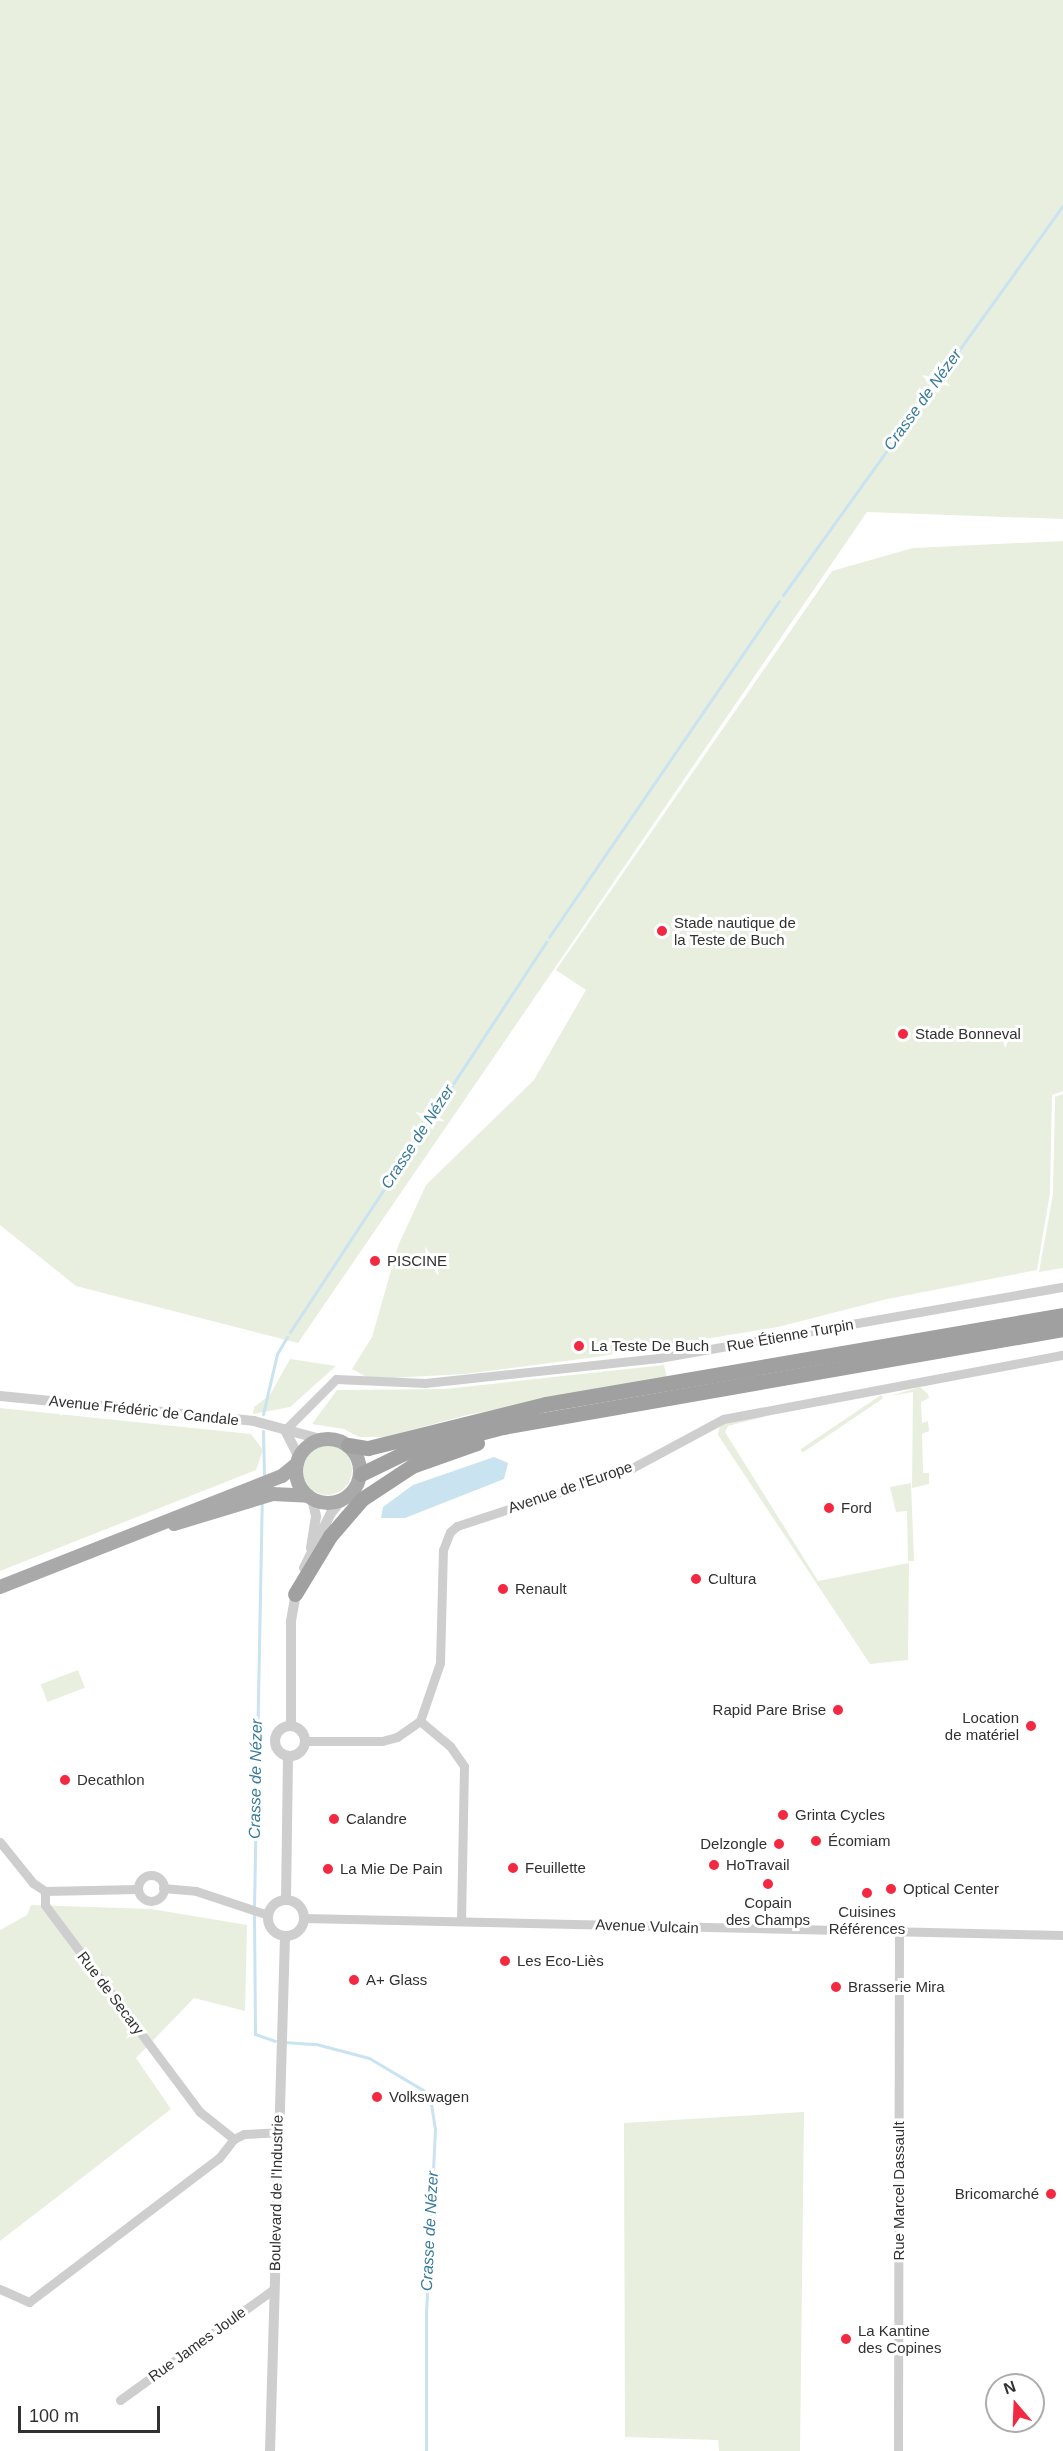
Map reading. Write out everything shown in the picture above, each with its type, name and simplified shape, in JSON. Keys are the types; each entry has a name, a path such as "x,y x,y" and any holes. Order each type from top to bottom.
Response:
{"highway":[{"path":"348,1445 368,1448 546,1404 1063,1315"},
{"path":"361,1474 381,1461 461,1437 671,1397 1063,1329"},
{"path":"295,1594 346,1515 394,1475 433,1457 505,1435 671,1397"}],"main road":[{"path":"0,1587 282,1476 298,1461 307,1446 320,1439 332,1439 348,1445 356,1453 361,1474 344,1498 326,1503 310,1497 285,1493 259,1497 140,1532"},
{"path":"298,1461 298,1481 310,1497"}],"street":[{"name":"Rue Étienne Turpin","path":"285,1430 336,1379 425,1383 648,1360 1063,1287"},
{"name":"Avenue de l'Europe","path":"420,1721 440,1663 443,1550 450,1532 457,1526 632,1468 723,1419 1063,1355"},
{"name":"Avenue Frédéric de Candale","path":"0,1396 273,1424 285,1430 320,1439"},
{"path":"285,1430 298,1461"},
{"path":"310,1497 316,1516 310,1554"},
{"path":"291,1725 289,1654 295,1594 310,1554 331,1513 344,1498"},
{"path":"305,1741 382,1742 397,1737 420,1721 450,1746 464,1766 461,1921"},
{"path":"291,1725 300,1729 305,1741 302,1750 288,1756 279,1751 275,1737 281,1728 291,1725"},
{"path":"286,1900 288,1756"},
{"name":"Rue de Secary","path":"0,1842 30,1880 45,1891 45,1905 186,2094 201,2112 234,2139"},
{"path":"45,1891 138,1889 149,1901 160,1896 163,1888 159,1878 148,1876 142,1879 138,1889"},
{"path":"163,1888 195,1891 258,1911 270,1927 285,1936 296,1933 303,1918 296,1904 286,1900 258,1911"},
{"name":"Avenue Vulcain","path":"303,1918 1063,1935"},
{"name":"Rue Marcel Dassault","path":"898,2451 899,1931"},
{"name":"Boulevard de l'Industrie","path":"270,2451 285,1936"},
{"path":"0,2289 28,2302 219,2158 234,2139 244,2134 278,2132"},
{"name":"Rue James Joule","path":"120,2400 274,2289"}],"green space":[{"path":"0,0 1063,0 1063,519 867,512 298,1343 76,1286 0,1225"},
{"path":"1063,541 1063,1091 1052,1095 1050,1193 1037,1270 887,1299 778,1327 596,1357 465,1374 370,1379 352,1369 372,1337 398,1246 426,1185 534,1080 586,990 556,970 832,571 913,548"},
{"path":"1063,1094 1063,1268 1039,1272 1053,1194 1055,1097"},
{"path":"290,1359 336,1366 290,1407 253,1414 254,1407 270,1395"},
{"path":"664,1365 667,1377 467,1415 385,1437 359,1437 344,1429 312,1424 337,1390 445,1389"},
{"path":"920,1387 929,1398 921,1402 922,1423 928,1421 929,1431 922,1434 923,1473 929,1473 929,1484 912,1488 913,1392 890,1396"},
{"path":"881,1395 883,1398 803,1453 801,1449"},
{"path":"0,1408 251,1434 263,1450 256,1470 0,1571"},
{"path":"775,1414 728,1426 725,1432 818,1581 909,1563 908,1660 870,1664 718,1435 720,1424"},
{"path":"332,1445 345,1452 351,1460 351,1480 345,1488 337,1494 322,1495 309,1488 303,1480 302,1465 309,1452 317,1446"},
{"path":"911,1483 914,1561 908,1561 907,1511 896,1512 890,1487"},
{"path":"78,1670 85,1688 47,1702 41,1684"},
{"path":"31,1905 151,1909 247,1925 245,2011 194,1998 136,2058 171,2109 0,2241 0,1930 27,1915"},
{"path":"804,2112 800,2451 719,2451 718,2440 625,2437 624,2123"}],"water":[{"path":"494,1457 508,1463 504,1479 405,1518 381,1518 383,1507 413,1485"}],"waterway":[{"name":"Crasse de Nézer","path":"783,595 1063,205"},
{"name":"Crasse de Nézer","path":"549,937 779,601"},
{"name":"Crasse de Nézer","path":"290,1332 546,942"},
{"name":"Crasse de Nézer","path":"263,1414 277,1354 287,1337"},
{"name":"Crasse de Nézer","path":"263,1431 264,1474"},
{"name":"Crasse de Nézer","path":"254,1907 262,1504"},
{"name":"Crasse de Nézer","path":"254,1914 255,2034 275,2041"},
{"name":"Crasse de Nézer","path":"284,2042 316,2044 369,2058 423,2090 431,2104 435,2129 426,2312 426,2451"}],"place":[{"name":"Stade nautique de la Teste de Buch","path":"662,931"},
{"name":"Stade Bonneval","path":"903,1034"},
{"name":"PISCINE","path":"375,1261"},
{"name":"La Teste De Buch","path":"579,1346"},
{"name":"Ford","path":"829,1508"},
{"name":"Cultura","path":"696,1579"},
{"name":"Renault","path":"503,1589"},
{"name":"Rapid Pare Brise","path":"838,1710"},
{"name":"Location de matériel","path":"1031,1726"},
{"name":"Decathlon","path":"65,1780"},
{"name":"Grinta Cycles","path":"783,1815"},
{"name":"Calandre","path":"334,1819"},
{"name":"Écomiam","path":"816,1841"},
{"name":"Delzongle","path":"779,1844"},
{"name":"HoTravail","path":"714,1865"},
{"name":"Feuillette","path":"513,1868"},
{"name":"La Mie De Pain","path":"328,1869"},
{"name":"Copain des Champs","path":"768,1884"},
{"name":"Optical Center","path":"891,1889"},
{"name":"Cuisines Références","path":"867,1893"},
{"name":"Les Eco-Liès","path":"505,1961"},
{"name":"A+ Glass","path":"354,1980"},
{"name":"Brasserie Mira","path":"836,1987"},
{"name":"Volkswagen","path":"377,2097"},
{"name":"Bricomarché","path":"1051,2194"},
{"name":"La Kantine des Copines","path":"846,2339"}]}
